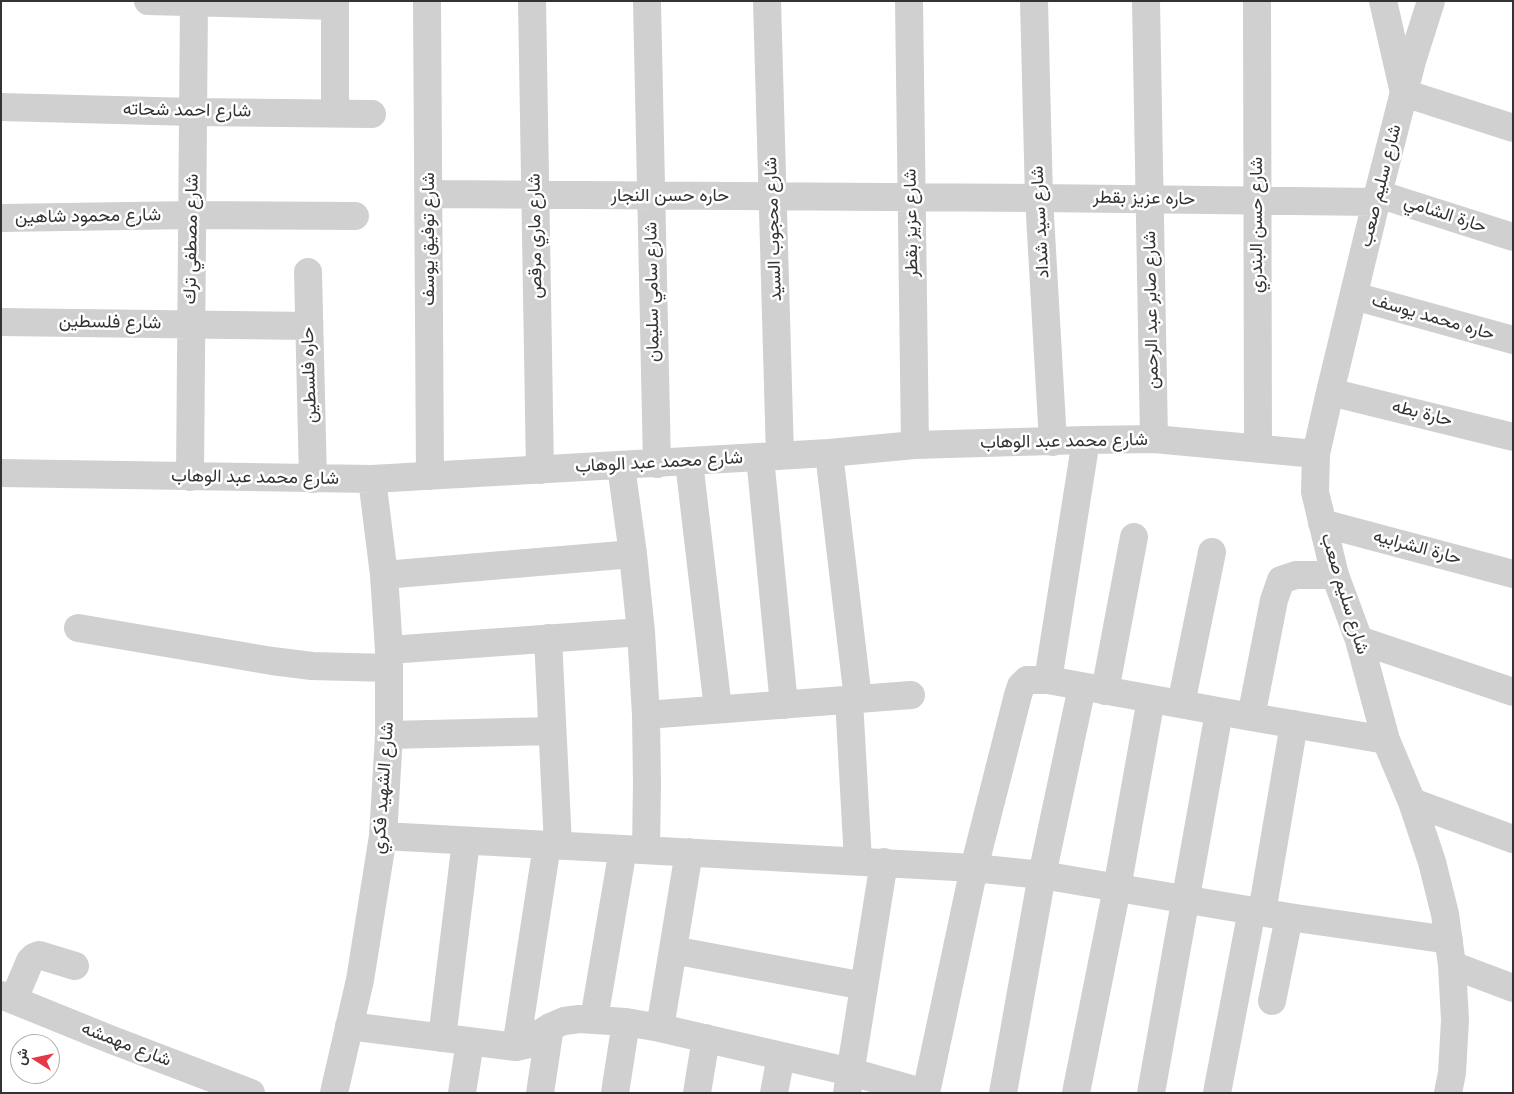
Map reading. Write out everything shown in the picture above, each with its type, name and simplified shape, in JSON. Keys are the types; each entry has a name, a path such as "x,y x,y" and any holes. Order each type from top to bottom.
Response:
{"street":[{"path":"148,1 335,4 335,114"},
{"name":"شارع توفيق يوسف","path":"427,1 430,476"},
{"name":"شارع ماري مرقص","path":"532,1 540,470"},
{"name":"شارع سامي سليمان","path":"647,1 656,464"},
{"name":"شارع محجوب السيد","path":"768,1 773,196 770,457 784,705"},
{"name":"شارع عزيز بقطر","path":"909,1 915,445"},
{"name":"شارع سيد شداد","path":"1034,1 1039,198 1053,442"},
{"name":"شارع صابر عبد الرحمن","path":"1146,1 1154,439"},
{"name":"شارع حسن البندري","path":"1257,1 1258,448"},
{"name":"شارع سليم صعب","path":"1383,1 1404,93"},
{"name":"شارع سليم صعب","path":"1431,1 1412,61 1330,392 1316,454 1315,492 1335,575 1359,640 1386,740 1412,802 1432,862 1445,914 1451,953 1455,1020 1452,1074 1448,1093"},
{"name":"شارع مصطفي ترك","path":"190,476 194,2"},
{"path":"1404,93 1513,128"},
{"name":"شارع احمد شحاته","path":"1,107 372,114"},
{"name":"حاره حسن النجار","path":"428,194 912,197"},
{"name":"حاره عزيز بقطر","path":"912,197 1257,201 1377,198"},
{"name":"حارة الشامي","path":"1377,198 1513,237"},
{"name":"شارع محمود شاهين","path":"1,218 192,215 355,216"},
{"name":"حاره فلسطين","path":"308,272 313,479"},
{"name":"حاره محمد يوسف","path":"1354,296 1513,340"},
{"name":"شارع فلسطين","path":"1,322 309,326"},
{"name":"حارة بطه","path":"1330,392 1513,437"},
{"name":"شارع محمد عبد الوهاب","path":"1,473 372,479 770,457 915,445 1154,439 1316,454"},
{"path":"1048,680 1086,440"},
{"path":"829,453 854,699 858,861"},
{"path":"689,462 718,710"},
{"path":"594,1020 635,849 647,782 646,715 641,632 621,466"},
{"name":"شارع الشهيد فكري","path":"334,1093 360,980 383,836 389,735 389,659 384,575 372,479"},
{"name":"حارة الشرابيه","path":"1322,523 1513,574"},
{"path":"1003,1093 1042,875 1134,537"},
{"path":"1181,704 1212,552"},
{"path":"384,575 633,554"},
{"path":"1251,717 1274,600 1281,580 1296,576 1335,575"},
{"path":"78,628 304,665 389,659 548,638 641,632"},
{"path":"516,1047 552,845 552,731 548,638"},
{"path":"1359,640 1513,692"},
{"path":"349,1026 516,1047 529,1044 539,1034 564,1021 579,1019 626,1022 782,1056 849,1082 925,1093 974,868 1021,686 1027,680 1048,680 1219,712 1386,740"},
{"path":"646,715 911,695"},
{"path":"1076,1093 1117,888 1151,699"},
{"path":"1151,1093 1219,712"},
{"path":"1217,1093 1257,911 1294,724"},
{"path":"389,735 552,731"},
{"path":"1412,802 1513,840"},
{"path":"383,836 884,862 1042,875 1289,917 1451,953 1513,988"},
{"path":"442,1038 466,841"},
{"path":"660,1028 689,852"},
{"path":"849,1082 884,862"},
{"path":"1272,1001 1289,917"},
{"path":"673,950 864,986"},
{"path":"8,997 34,957 39,955 75,966"},
{"name":"شارع مهمشه","path":"8,997 112,1040 251,1093"},
{"path":"615,1093 626,1022"},
{"path":"540,1093 550,1027"},
{"path":"697,1093 706,1038"},
{"path":"462,1093 470,1042"},
{"path":"774,1093 782,1056"}]}
